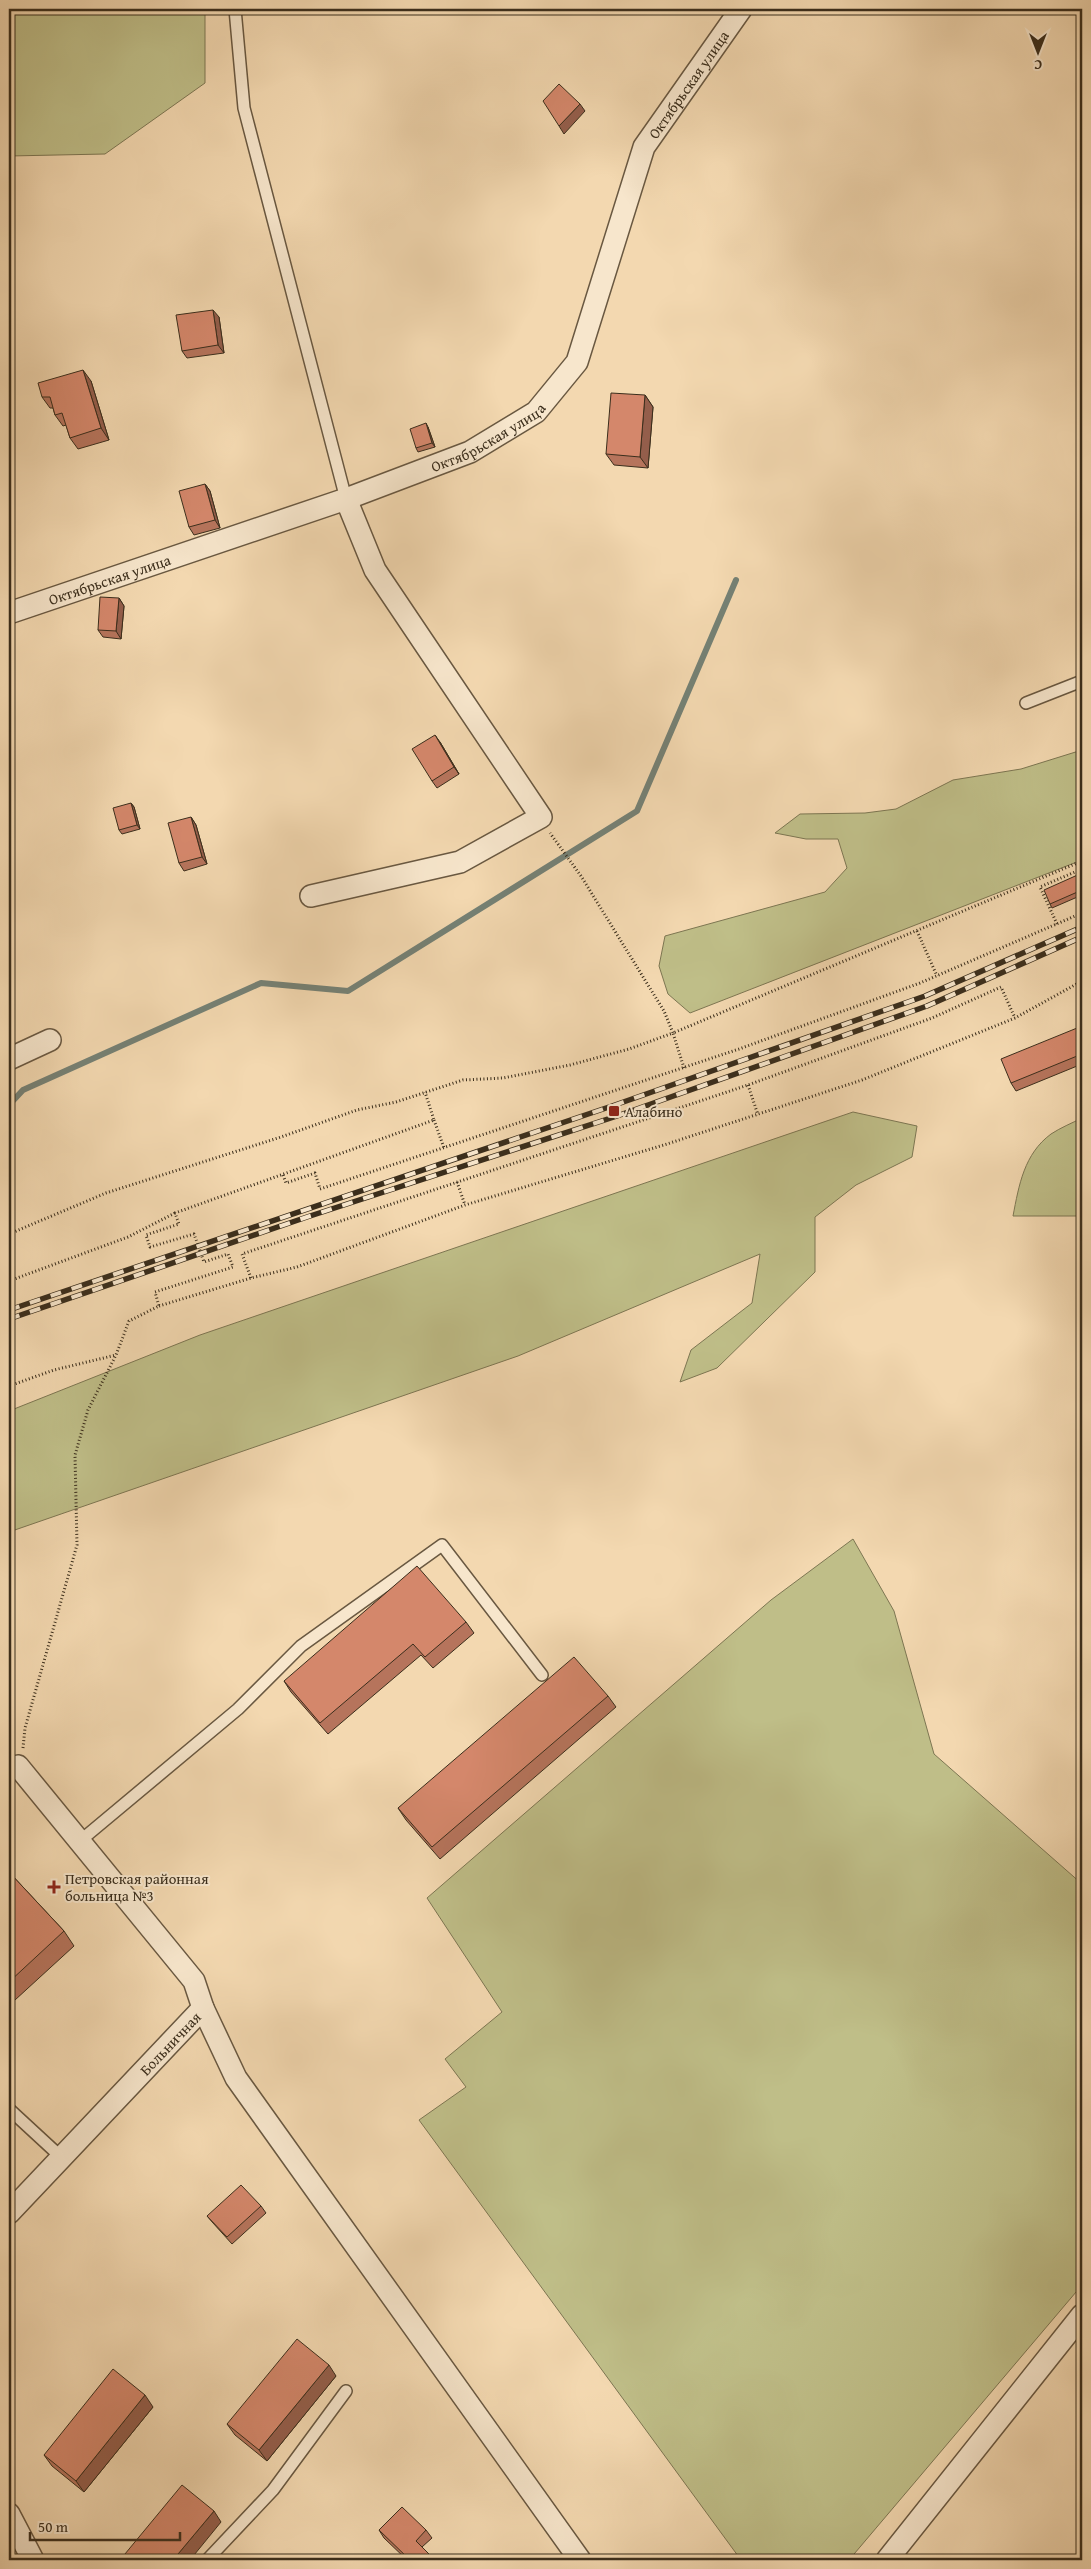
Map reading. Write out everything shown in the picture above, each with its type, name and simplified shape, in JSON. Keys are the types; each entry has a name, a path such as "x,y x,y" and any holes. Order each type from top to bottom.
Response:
{"street":[{"name":"Октябрьская улица","path":"9,613 346,499 470,452 536,412 577,362 644,147 741,9"},
{"path":"311,896 460,862 540,817 375,570 346,499"},
{"path":"9,1059 50,1040"},
{"name":"Больничная","path":"9,2213 203,2008 194,1981 18,1766"},
{"path":"203,2008 236,2078 580,2560"},
{"path":"888,2560 1082,2316"},
{"path":"9,2514 33,2560"}],"lane":[{"path":"235,9 244,108 346,499"},
{"path":"1026,703 1082,681"},
{"path":"80,1841 238,1709 301,1646 442,1545 542,1675"},
{"path":"9,2109 62,2157"},
{"path":"207,2560 273,2490 346,2392"}],"path":[{"path":"555,841 581,876 664,1011 684,1068"},
{"path":"9,1234 106,1193 281,1138 357,1110 396,1102 463,1080 503,1078 570,1065 629,1049 673,1033 1082,861"},
{"path":"1057,924 1040,887 1082,869"},
{"path":"283,1175 286,1183 315,1173 320,1189 684,1068 937,976 1082,913"},
{"path":"917,930 937,976"},
{"path":"18,1766 25,1728 77,1544 75,1455 88,1410 116,1355 129,1321 159,1306 251,1278 297,1267 465,1205 758,1115 862,1080 1015,1018 1082,981"},
{"path":"251,1278 242,1254 748,1085 932,1018 1001,987 1015,1018"},
{"path":"748,1085 758,1115"},
{"path":"425,1092 444,1148"},
{"path":"9,1281 128,1237 175,1213 434,1120"},
{"path":"457,1182 465,1205"},
{"path":"159,1306 155,1292 233,1267 228,1254 204,1262 194,1234 150,1247 146,1236 178,1224 175,1213"},
{"path":"9,1386 54,1370 116,1355"}],"shaded area":[{"path":"9,9 205,9 205,83 105,154 9,156"},
{"path":"1082,750 1082,860 690,1013 668,994 659,966 665,936 825,892 847,868 838,839 806,839 775,833 800,814 865,813 896,809 953,780 1021,769"},
{"path":"853,1112 917,1126 912,1157 856,1185 815,1217 815,1272 717,1368 680,1382 691,1350 752,1303 760,1254 518,1356 9,1532 9,1411 200,1335"},
{"path":"1082,1118 1082,1216 1013,1216 1024,1171 1035,1151 1051,1134"},
{"path":"853,1539 894,1611 934,1754 1082,1884 1082,2285 849,2560 741,2560 419,2120 466,2087 445,2059 502,2012 427,1898 771,1600"}],"building":[{"path":"559,84 580,104 559,126 543,101"},
{"path":"213,310 218,345 182,351 176,315"},
{"path":"83,370 101,428 70,438 62,413 55,415 50,397 42,397 38,383"},
{"path":"611,393 645,395 640,457 606,454"},
{"path":"426,423 432,443 416,448 410,429"},
{"path":"205,484 215,520 189,527 179,491"},
{"path":"100,597 119,598 116,631 98,630"},
{"path":"435,735 454,767 432,781 412,749"},
{"path":"131,803 137,825 119,830 113,808"},
{"path":"191,817 202,857 179,863 168,823"},
{"path":"1082,873 1082,890 1050,904 1044,890"},
{"path":"1082,1026 1082,1054 1011,1083 1001,1059"},
{"path":"417,1566 466,1622 425,1657 413,1644 320,1723 284,1681"},
{"path":"574,1657 608,1696 432,1847 398,1808"},
{"path":"9,1872 64,1931 9,1982 10,1927"},
{"path":"241,2185 261,2206 227,2237 207,2216"},
{"path":"297,2339 329,2365 259,2450 227,2424"},
{"path":"113,2369 145,2395 76,2481 44,2455"},
{"path":"182,2485 214,2511 173,2560 120,2560"},
{"path":"402,2507 426,2530 416,2541 435,2560 410,2560 379,2530"}],"waterway":[{"path":"9,1105 23,1090 261,983 348,991 637,811 736,580"}],"railway":[{"path":"9,1310 612,1106 925,996 1082,927"},
{"path":"9,1319 307,1217 617,1116 927,1006 1082,937"}],"place":[{"name":"Алабино","path":"614,1111"},
{"name":"Петровская районная больница №3","path":"54,1887"}]}
